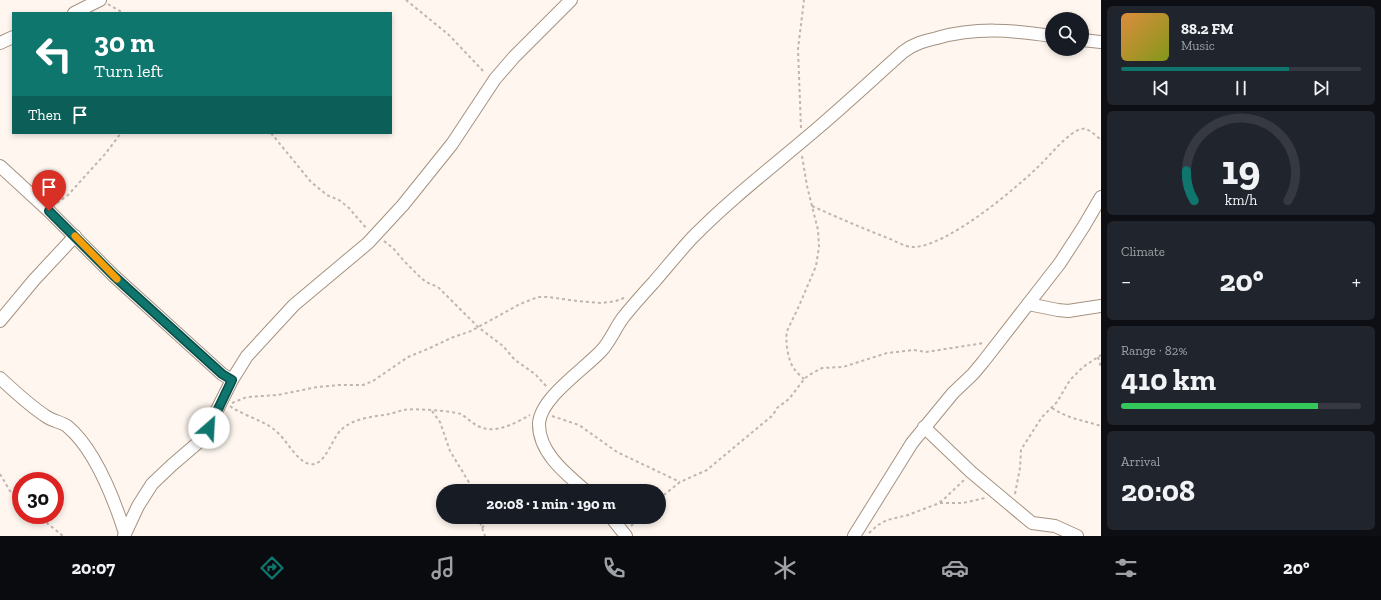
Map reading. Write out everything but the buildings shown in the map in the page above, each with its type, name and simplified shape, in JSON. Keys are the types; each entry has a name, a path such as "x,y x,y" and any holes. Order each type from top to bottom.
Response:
{"street":[{"path":"125,535 143,497 160,476 200,441 209,428 232,380 247,356 280,318 310,290 358,253 408,199 452,144 495,79 514,57 571,0"},
{"path":"76,12 103,1"},
{"path":"578,484 564,471 545,448 539,424 543,411 571,376 603,348 630,310 691,240 728,203 911,46 946,35 984,30 1010,30 1045,35"},
{"path":"0,43 12,38"},
{"path":"1089,41 1101,42"},
{"path":"0,166 75,236 114,276 222,374 232,380"},
{"path":"854,536 896,468 924,428 952,393 973,374 1028,304 1067,252 1101,197"},
{"path":"0,321 34,280 75,236"},
{"path":"1028,304 1068,311 1101,306"},
{"path":"0,378 32,406 49,418 66,426 75,434 103,478 125,535"},
{"path":"924,428 971,472 1014,509 1032,522 1055,526 1077,536"},
{"path":"616,524 623,535"}],"path":[{"path":"406,0 449,35 482,70 495,79"},
{"path":"804,0 798,49 803,164 819,241 817,259 799,306 786,331 789,357 793,367 804,379"},
{"path":"103,1 121,12"},
{"path":"812,206 856,226 905,245 914,247 928,244 943,238 995,204 1028,177 1059,146 1077,131 1081,129 1088,130 1101,140"},
{"path":"49,211 60,200 68,195 106,153 120,134"},
{"path":"272,134 311,182 326,195 339,200 349,208 363,225 393,248 420,277 426,282 438,287 478,327 503,346 515,360 535,374 554,396"},
{"path":"215,416 229,405 246,397 278,395 317,387 363,385 373,381 408,357 471,331 520,304 538,297 602,303 616,301 629,296"},
{"path":"666,493 680,482 707,470 773,415 777,408 789,399 804,379 822,368 843,367 881,354 914,350 926,352 999,341"},
{"path":"1014,509 1014,494 1022,448 1042,417 1057,402 1070,380 1083,367 1101,355"},
{"path":"1098,357 1101,367"},
{"path":"229,405 237,411 268,425 280,435 286,444 301,459 307,463 313,464 320,461 337,434 344,426 368,418 407,409 448,411 460,414 480,427 490,429 500,428 532,414 543,411 550,416 580,425 616,452 680,482"},
{"path":"1052,408 1079,421 1101,426"},
{"path":"432,411 437,416 443,428 450,451 470,484"},
{"path":"939,503 971,472"},
{"path":"0,474 12,493"},
{"path":"867,535 882,522 908,515 939,503 963,503 998,495"},
{"path":"48,524 63,536"},
{"path":"481,524 485,536"},
{"path":"482,528 485,524"}],"slow traffic":[{"path":"75,236 117,279"}],"route":[{"path":"49,211 114,276 222,374 232,380 209,428"}]}
